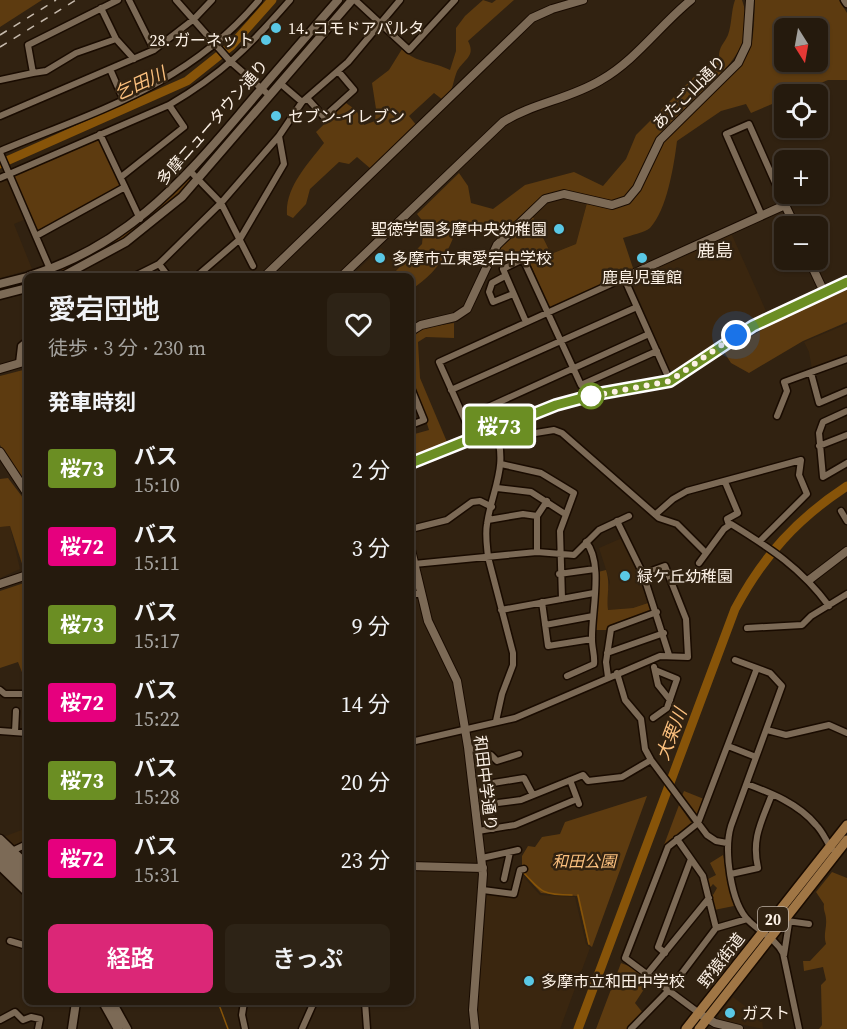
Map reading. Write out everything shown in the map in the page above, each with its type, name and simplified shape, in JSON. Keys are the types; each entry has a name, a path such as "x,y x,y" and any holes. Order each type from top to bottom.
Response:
{"main road":[{"name":"多摩ニュータウン通り","path":"51,273 140,219 191,172 338,0"},
{"name":"多摩ニュータウン通り","path":"69,273 109,254 147,227 198,180 354,0"},
{"name":"多摩ニュータウン通り","path":"0,284 24,277"},
{"path":"0,296 24,289"},
{"name":"野猿街道","path":"766,935 787,921 847,825"},
{"path":"0,839 24,862"},
{"name":"野猿街道","path":"686,1029 703,1016 833,849 847,840"},
{"path":"0,847 24,870"},
{"path":"0,857 24,880"},
{"path":"0,866 24,889"},
{"path":"72,1029 76,1005"},
{"path":"105,1005 118,1029"},
{"path":"114,1005 127,1029"},
{"name":"野猿街道","path":"699,1029 703,1016"}],"street":[{"path":"33,73 28,45 118,0"},
{"path":"129,0 154,50"},
{"path":"176,0 231,61 270,96"},
{"path":"0,116 154,50 194,19 212,0"},
{"path":"51,273 0,153 178,73 218,47 259,0"},
{"path":"0,178 8,172 169,105 231,61 290,0"},
{"path":"354,0 409,50 455,0"},
{"path":"141,273 159,264 221,203 279,136 302,102 338,71 400,0"},
{"path":"268,273 532,18 552,9 583,0"},
{"path":"345,273 503,122 531,107 584,90 610,75 691,0"},
{"name":"あたご山通り","path":"414,329 421,325 455,317 467,309 497,245 545,199 564,194 612,205 627,200 637,188 660,140 738,63 747,44 750,0"},
{"path":"101,8 116,39 134,59"},
{"path":"0,80 8,76 46,71 76,52 116,39"},
{"path":"110,69 123,99"},
{"path":"308,98 324,117 332,110 354,90 338,71"},
{"path":"280,84 302,102"},
{"path":"121,177 184,127 169,105"},
{"path":"762,216 726,134 749,124 790,216"},
{"path":"100,134 140,219"},
{"path":"200,273 240,239 284,164 279,136"},
{"path":"191,172 221,203 253,266"},
{"path":"36,236 125,187"},
{"path":"473,438 440,362 785,205"},
{"path":"526,322 503,269 523,260 580,385 657,351"},
{"path":"159,264 166,273"},
{"path":"814,270 824,292"},
{"path":"505,276 492,283 489,292 494,302 513,294"},
{"path":"624,278 670,381"},
{"path":"414,462 571,400 670,381 753,326 847,282"},
{"path":"452,390 637,307"},
{"path":"464,418 649,334"},
{"path":"0,369 23,362 21,346 24,344"},
{"path":"777,416 787,391 784,382 847,359"},
{"path":"811,374 819,403 847,391"},
{"path":"414,395 424,420 414,424"},
{"path":"847,411 823,422 819,433 823,477 847,463"},
{"path":"495,428 499,439 501,464 488,520 488,557 514,660 496,721"},
{"path":"499,439 554,430 562,433 659,518 677,524 706,553"},
{"path":"819,446 847,435"},
{"path":"0,452 24,488"},
{"path":"656,514 687,491 801,460 799,475 807,494 761,542"},
{"path":"501,464 541,473 574,493 560,531 559,574 562,599"},
{"path":"725,482 738,513 726,519 729,525 761,542 809,579 829,606"},
{"path":"497,488 531,492 565,514"},
{"path":"414,528 447,520 472,502 480,501 492,507"},
{"path":"537,552 537,516 547,501"},
{"path":"841,511 847,521"},
{"path":"488,520 523,514 537,516"},
{"path":"414,564 537,552 559,556 574,555 599,530 629,516"},
{"path":"617,521 643,574 664,633 669,655"},
{"path":"699,563 729,525"},
{"path":"567,676 576,670 594,664 592,639 595,569 591,548 586,542"},
{"path":"809,579 847,551"},
{"name":"和田中学通り","path":"414,564 430,629 457,681 468,747 483,868 473,1010 475,1029"},
{"path":"414,741 521,715 617,673 669,655 688,657 686,619 665,566 643,574"},
{"path":"559,574 595,569"},
{"path":"0,584 24,576"},
{"path":"501,610 594,592"},
{"path":"414,594 421,594"},
{"path":"747,628 802,625 847,594"},
{"path":"542,602 548,646 592,639"},
{"path":"608,677 607,653 611,629 657,612"},
{"path":"545,625 593,616"},
{"path":"607,653 664,633"},
{"path":"735,660 770,673 782,688 727,843 738,904 747,919 779,945 783,955 799,1029"},
{"path":"651,661 657,685 670,700"},
{"path":"736,1029 703,1016 626,958 668,847 698,823 757,668"},
{"path":"653,718 667,708 677,680 655,670"},
{"path":"617,673 625,700 641,719 645,749 651,760 712,840 727,843"},
{"path":"0,690 5,694 24,694"},
{"path":"15,732 16,711"},
{"path":"767,730 786,735 829,725 847,733"},
{"path":"0,731 24,734"},
{"path":"728,746 756,757"},
{"path":"468,747 497,761 519,754"},
{"path":"484,753 493,829"},
{"path":"490,804 521,800 583,776 588,781 622,777 651,760"},
{"path":"487,784 524,778 533,795"},
{"path":"478,831 515,825 578,802 570,780"},
{"path":"747,784 772,794 816,824 833,849"},
{"path":"731,874 758,868 754,850 755,838 772,794"},
{"path":"677,839 703,876 716,928"},
{"path":"12,851 24,845"},
{"path":"482,858 518,850"},
{"path":"504,879 510,852"},
{"path":"665,953 658,947 691,859"},
{"path":"414,866 483,868"},
{"path":"483,890 514,894 520,870 524,869"},
{"path":"648,973 709,898"},
{"path":"631,1029 670,990 716,928 747,919"},
{"path":"783,955 787,921 809,924"},
{"path":"10,941 24,945"},
{"path":"244,1005 242,1015 245,1029"},
{"path":"302,1029 313,1005"},
{"path":"365,1005 368,1029"},
{"path":"0,1020 15,1012 23,1020 31,1017 40,1019 38,1029"}],"shaded area":[{"path":"9,178 26,219 14,224 32,269 0,278 0,180"},
{"name":"聖徳学園多摩中央幼稚園","path":"573,198 587,203 576,244 551,254 532,215 548,202"},
{"path":"731,233 766,311 732,331 674,372 670,372 630,279"},
{"name":"多摩市立東愛宕中学校","path":"381,248 399,268 394,273 354,273"},
{"path":"847,324 847,356 812,369 809,352 804,342"},
{"path":"10,526 20,569 0,578 0,527"},
{"name":"緑ケ丘幼稚園","path":"622,538 637,563 651,602 633,608 608,610 606,596 610,582 599,548"},
{"path":"24,829 24,842 13,847 3,837"},
{"name":"多摩市立和田中学校","path":"521,874 540,895 575,897 586,944 590,948 560,1029 478,1029 477,1014 487,892 515,896"},
{"path":"733,997 749,1009 749,1014 762,1017 763,1029 720,1020 718,1015"}],"green space":[{"path":"0,0 42,0 0,27"},
{"path":"483,0 492,3 496,0 514,0 468,41 471,51 458,69 451,90 443,100 434,93 409,116 417,126 371,169 357,157 349,164 339,162 310,189 306,204 293,218 287,215 287,205 294,185 324,143 316,132 346,103 356,110 364,125 375,121 376,109 372,83 389,70 402,49 419,60 450,70 456,51 456,28 465,16"},
{"path":"735,0 742,0 746,14 744,37 734,57 710,86 712,93 736,70 748,53 753,33 755,0 839,0 847,13 847,80 828,80 818,84 774,84 774,103 751,113 746,104 721,111 677,141 669,187 656,220 647,230 623,238 634,271 549,308 527,256 500,266 491,265 504,243 481,224 471,230 458,225 450,246 440,262 414,288 414,273 394,273 422,244 424,223 417,214 459,173 468,186 471,203 493,209 525,185 574,172 603,186 626,159 636,135 696,75 719,57","holes":["562,198 573,198 587,203 576,244 551,254 532,215 548,202"]},
{"path":"340,1 345,4 271,90 269,89"},
{"path":"95,138 100,140 121,183 120,187 40,232 36,230 13,178 14,172"},
{"path":"188,179 193,181 148,222 115,244 63,273 61,267 144,217"},
{"path":"847,290 847,322 803,341 749,373 731,363 724,352 791,313"},
{"path":"454,323 454,338 426,337 418,342 420,378 447,442 414,455 414,434 429,430 414,382 414,336 423,328"},
{"path":"24,370 24,481 0,445 0,376"},
{"path":"8,478 24,499 24,570 10,526 0,527 0,479"},
{"path":"606,570 608,610 633,608 651,602 652,612 606,630 595,630 598,572"},
{"path":"24,583 24,677 18,662 0,668 0,591"},
{"path":"684,791 704,799 697,816 681,798"},
{"name":"和田公園","path":"647,796 592,947 588,944 577,896 541,893 522,872 522,856 528,846 535,847 542,837 560,834 565,822"},
{"path":"679,805 693,825 664,845"},
{"path":"723,855 734,906 714,910 710,893 713,895 717,888 713,884 709,889 706,880 716,875 710,863"},
{"path":"832,872 847,878 847,1029 819,1029 822,1025 821,985 826,980 823,967 804,971 803,961 810,961 826,944 824,904 816,892"},
{"path":"621,963 634,968 650,980 635,1003 643,1013 627,1029 596,1029"}],"waterway":[{"name":"乞田川","path":"0,164 187,81 231,46 272,0"},
{"name":"大栗川","path":"578,1029 735,609 757,572 783,540 813,511 847,486"},
{"path":"524,873 544,892 572,895"},
{"path":"578,895 589,944"},
{"path":"219,1005 228,1029"}],"railway":[{"path":"0,35 56,0"},
{"path":"0,47 76,0"}],"bus line":[{"name":"桜73","path":"414,462 516,419 571,400 670,381 736,335 787,308 847,282"}],"place":[{"name":"14. コモドアパルタ","path":"276,28"},
{"name":"28. ガーネット","path":"266,40"},
{"name":"セブン-イレブン","path":"276,116"},
{"name":"聖徳学園多摩中央幼稚園","path":"559,229"},
{"name":"多摩市立東愛宕中学校","path":"380,258"},
{"name":"鹿島児童館","path":"642,258"},
{"name":"緑ケ丘幼稚園","path":"625,576"},
{"name":"多摩市立和田中学校","path":"529,981"},
{"name":"ガスト","path":"730,1013"}],"district":[{"name":"鹿島","path":"715,250"}],"route":[{"path":"591,396 587,397 670,381 736,335"}]}
